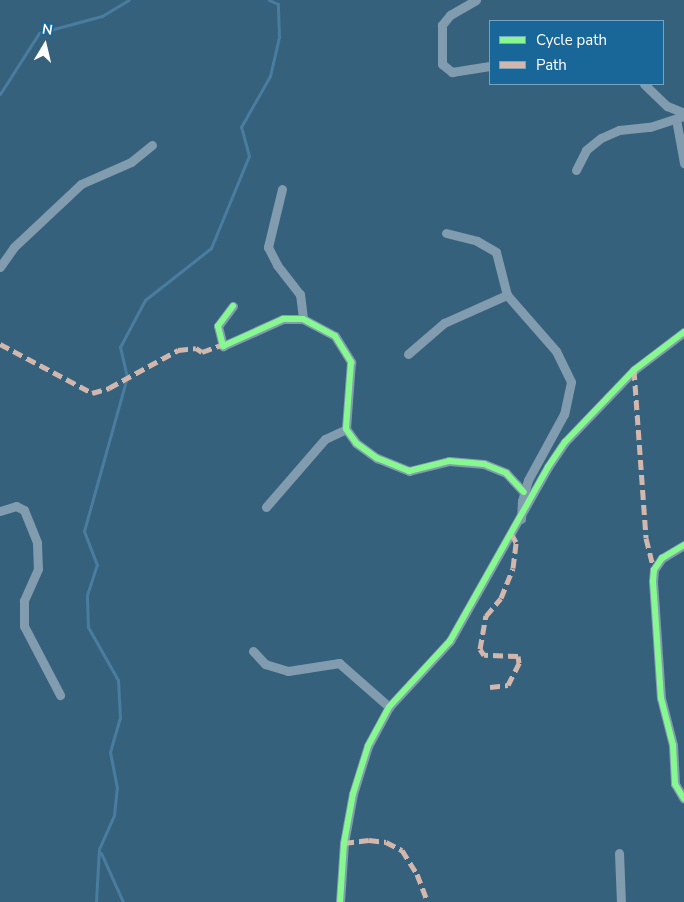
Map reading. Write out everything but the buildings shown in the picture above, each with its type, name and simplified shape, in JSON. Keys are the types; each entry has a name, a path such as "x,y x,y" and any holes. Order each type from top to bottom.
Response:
{"street":[{"path":"476,0 450,15 442,25 442,64 452,72 489,66"},
{"path":"645,85 667,106 681,116"},
{"path":"681,116 684,163"},
{"path":"576,170 586,150 601,138 619,130 650,127 681,116"},
{"path":"0,267 14,247 81,184 131,162 152,145"},
{"path":"282,189 268,247 277,265 300,294 304,319"},
{"path":"446,233 478,241 496,252 501,263 507,295 556,351 571,382 564,414 534,466 524,492 521,520"},
{"path":"408,354 444,324 507,295"},
{"path":"233,306 218,326 223,346 229,346 273,322 304,319 335,336 351,362 346,429 364,450 401,469 418,470 449,461 471,462 506,472 524,492"},
{"path":"340,902 344,844 353,794 368,746 389,706 450,641 521,520 548,467 565,442 634,370 684,332"},
{"path":"266,507 325,439 346,429"},
{"path":"0,510 16,506 24,510 37,543 38,569 24,601 24,626 60,694"},
{"path":"684,545 662,558 654,570 660,687 673,745 675,784 684,799"},
{"path":"253,651 265,664 288,671 339,663 389,706"},
{"path":"618,853 621,902"}],"waterway":[{"path":"0,94 39,33 102,16 129,0"},
{"path":"96,902 99,849 114,815 117,788 110,752 120,718 118,680 88,627 87,595 97,565 84,531 127,377 120,347 145,300 211,248 249,156 241,127 270,76 279,37 278,4 269,0"},
{"path":"101,853 123,902"}],"marked path":[{"path":"0,344 92,393 109,388 178,350 196,348 202,352 221,345"},
{"path":"634,370 646,538 654,570"},
{"path":"490,687 508,685 519,663 518,656 484,655 480,649 486,616 501,598 513,568 516,542 512,535"},
{"path":"344,843 369,840 386,842 402,850 417,874 428,902"}],"cycle path":[{"path":"233,306 218,326 223,346 283,319 303,319 335,336 351,362 346,429 356,443 377,458 409,471 449,461 484,464 506,473 524,492"},
{"path":"340,902 344,843 353,794 368,746 389,707 450,641 548,467 565,442 634,370 684,332"},
{"path":"684,545 662,558 654,570 653,581 661,698 673,745 675,784 684,799"}]}
